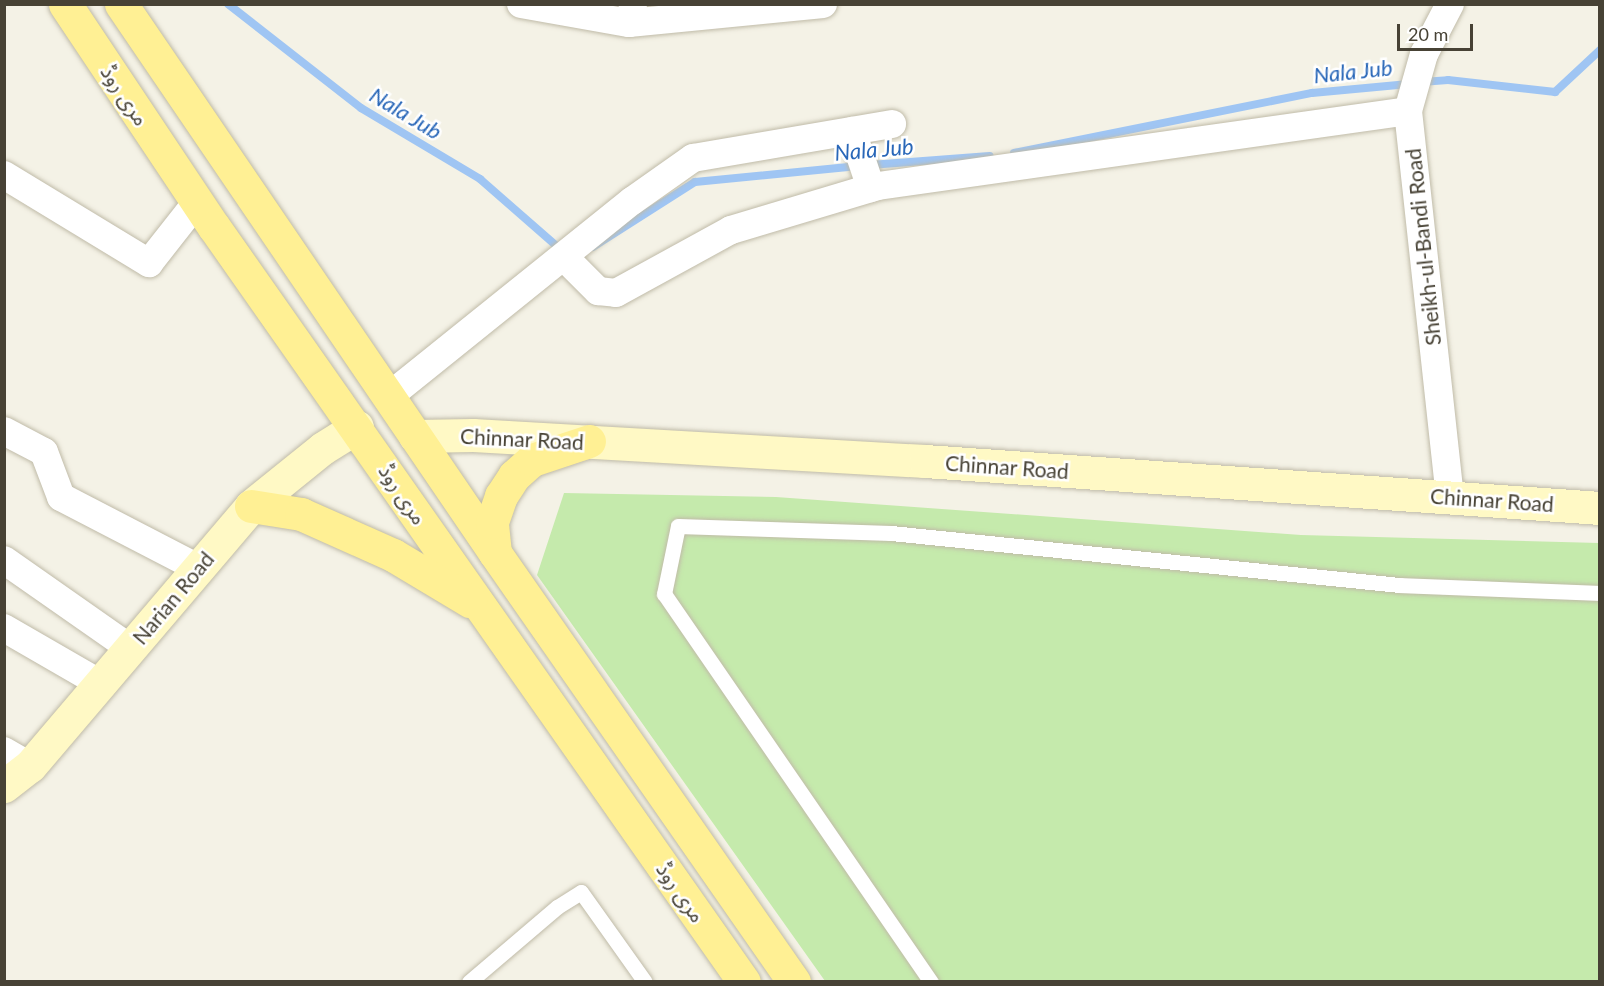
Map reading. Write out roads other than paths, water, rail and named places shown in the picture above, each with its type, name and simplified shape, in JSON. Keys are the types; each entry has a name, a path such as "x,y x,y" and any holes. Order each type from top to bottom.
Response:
{"main road":[{"name":"مری روڈ","path":"65,4 205,214 357,427 479,606 744,981"},
{"name":"مری روڈ","path":"121,4 495,553 794,981"},
{"path":"205,214 254,200"},
{"name":"Narian Road","path":"4,786 17,758 101,684 251,506 323,448 357,427"},
{"name":"Chinnar Road","path":"415,436 473,435 589,441 1599,508"},
{"path":"495,553 492,522 501,496 514,476 532,460 589,441"},
{"path":"251,506 302,514 393,555 479,606"}],"street":[{"path":"521,4 631,14 823,4"},
{"path":"388,397 566,258 632,201 693,158 862,163 1414,92 1450,4"},
{"name":"Sheikh-ul-Bandi Road","path":"1414,92 1450,497"},
{"path":"566,258 598,291 616,293 731,230 862,163 892,124"},
{"path":"4,175 149,263 205,214"},
{"path":"4,431 44,452 61,497 200,569"},
{"path":"4,560 131,649"},
{"path":"4,628 101,684"}],"lane":[{"path":"931,981 664,594 678,526 891,534 1398,585 1599,594"},
{"path":"469,981 556,907 581,892 645,981"}],"waterway":[{"name":"Nala Jub","path":"228,4 361,108 480,179 560,249"},
{"name":"Nala Jub","path":"1421,82 1448,80 1555,92 1600,50"},
{"name":"Nala Jub","path":"1014,153 1312,93 1409,84"},
{"name":"Nala Jub","path":"870,165 990,156"},
{"name":"Nala Jub","path":"593,247 695,182 858,166"}]}
